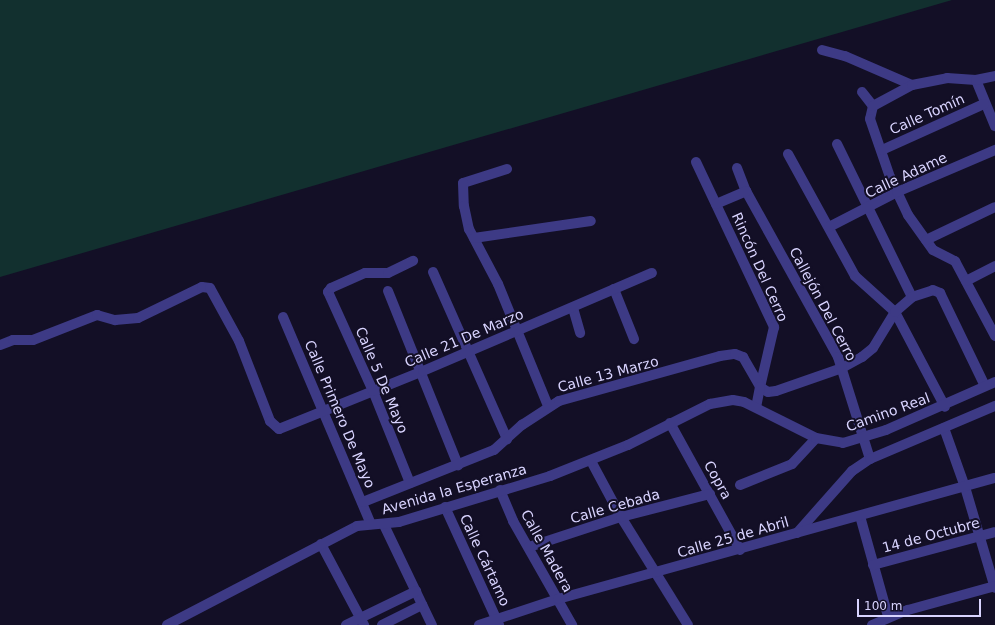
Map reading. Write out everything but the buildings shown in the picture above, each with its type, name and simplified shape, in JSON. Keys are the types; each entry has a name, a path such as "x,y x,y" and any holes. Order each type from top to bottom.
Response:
{"street":[{"path":"822,50 846,56 912,85"},
{"path":"995,76 976,80 954,77 912,85 873,106 870,119 897,192 934,252 955,261 995,336"},
{"path":"976,80 989,108 995,126"},
{"path":"862,92 873,106"},
{"name":"Calle Tomín","path":"882,150 989,108"},
{"path":"836,144 912,297"},
{"name":"Calle Adame","path":"829,227 867,209 897,192 995,150"},
{"path":"788,154 855,276 895,312 945,406"},
{"name":"Rincón Del Cerro","path":"696,162 774,327 760,387"},
{"name":"Callejón Del Cerro","path":"737,168 746,191 842,368 870,459"},
{"path":"507,169 463,183 464,206 474,238 492,270 548,406"},
{"path":"716,204 746,191"},
{"path":"926,240 995,207"},
{"path":"474,238 591,222"},
{"name":"Calle 5 De Mayo","path":"410,483 373,391 328,295 329,289 365,273 388,273 413,262"},
{"path":"966,281 995,266"},
{"path":"433,272 466,352 506,439"},
{"name":"Calle 21 De Marzo","path":"0,345 13,340 33,340 97,314 115,320 138,318 202,287 210,288 239,341 272,426 286,427 573,308 652,273"},
{"path":"614,289 634,339"},
{"path":"756,407 760,387 768,392 776,391 842,368 873,348 895,312 912,297 935,290 944,300 990,384"},
{"path":"388,291 423,371 458,465"},
{"path":"573,308 580,333"},
{"name":"Calle Primero De Mayo","path":"283,316 363,502 371,524"},
{"name":"Calle 13 Marzo","path":"363,502 494,450 548,406 720,356 739,354 760,387"},
{"name":"Camino Real","path":"756,407 816,438 843,443 864,438 945,406 990,384"},
{"name":"Avenida la Esperanza","path":"166,625 357,526 371,524 384,525 591,461 670,423 722,401 744,402 756,407"},
{"path":"797,533 852,471 870,459 995,406"},
{"name":"Copra","path":"670,423 740,550"},
{"path":"872,625 888,616 995,587 965,487 944,428"},
{"path":"740,486 792,464 816,438"},
{"path":"591,461 621,517 658,572 686,624"},
{"name":"Calle 25 de Abril","path":"479,625 497,622 558,600 995,478"},
{"name":"Calle Madera","path":"500,490 529,547 572,625"},
{"name":"Calle Cebada","path":"529,547 621,517 710,494"},
{"name":"Calle Cártamo","path":"445,507 497,622"},
{"path":"860,516 888,616"},
{"path":"384,525 432,625"},
{"name":"14 de Octubre","path":"873,565 995,532"},
{"path":"320,544 362,621"},
{"path":"346,625 362,621 416,591"},
{"path":"382,625 422,605"}],"green space":[{"path":"0,0 952,0 0,277"}]}
